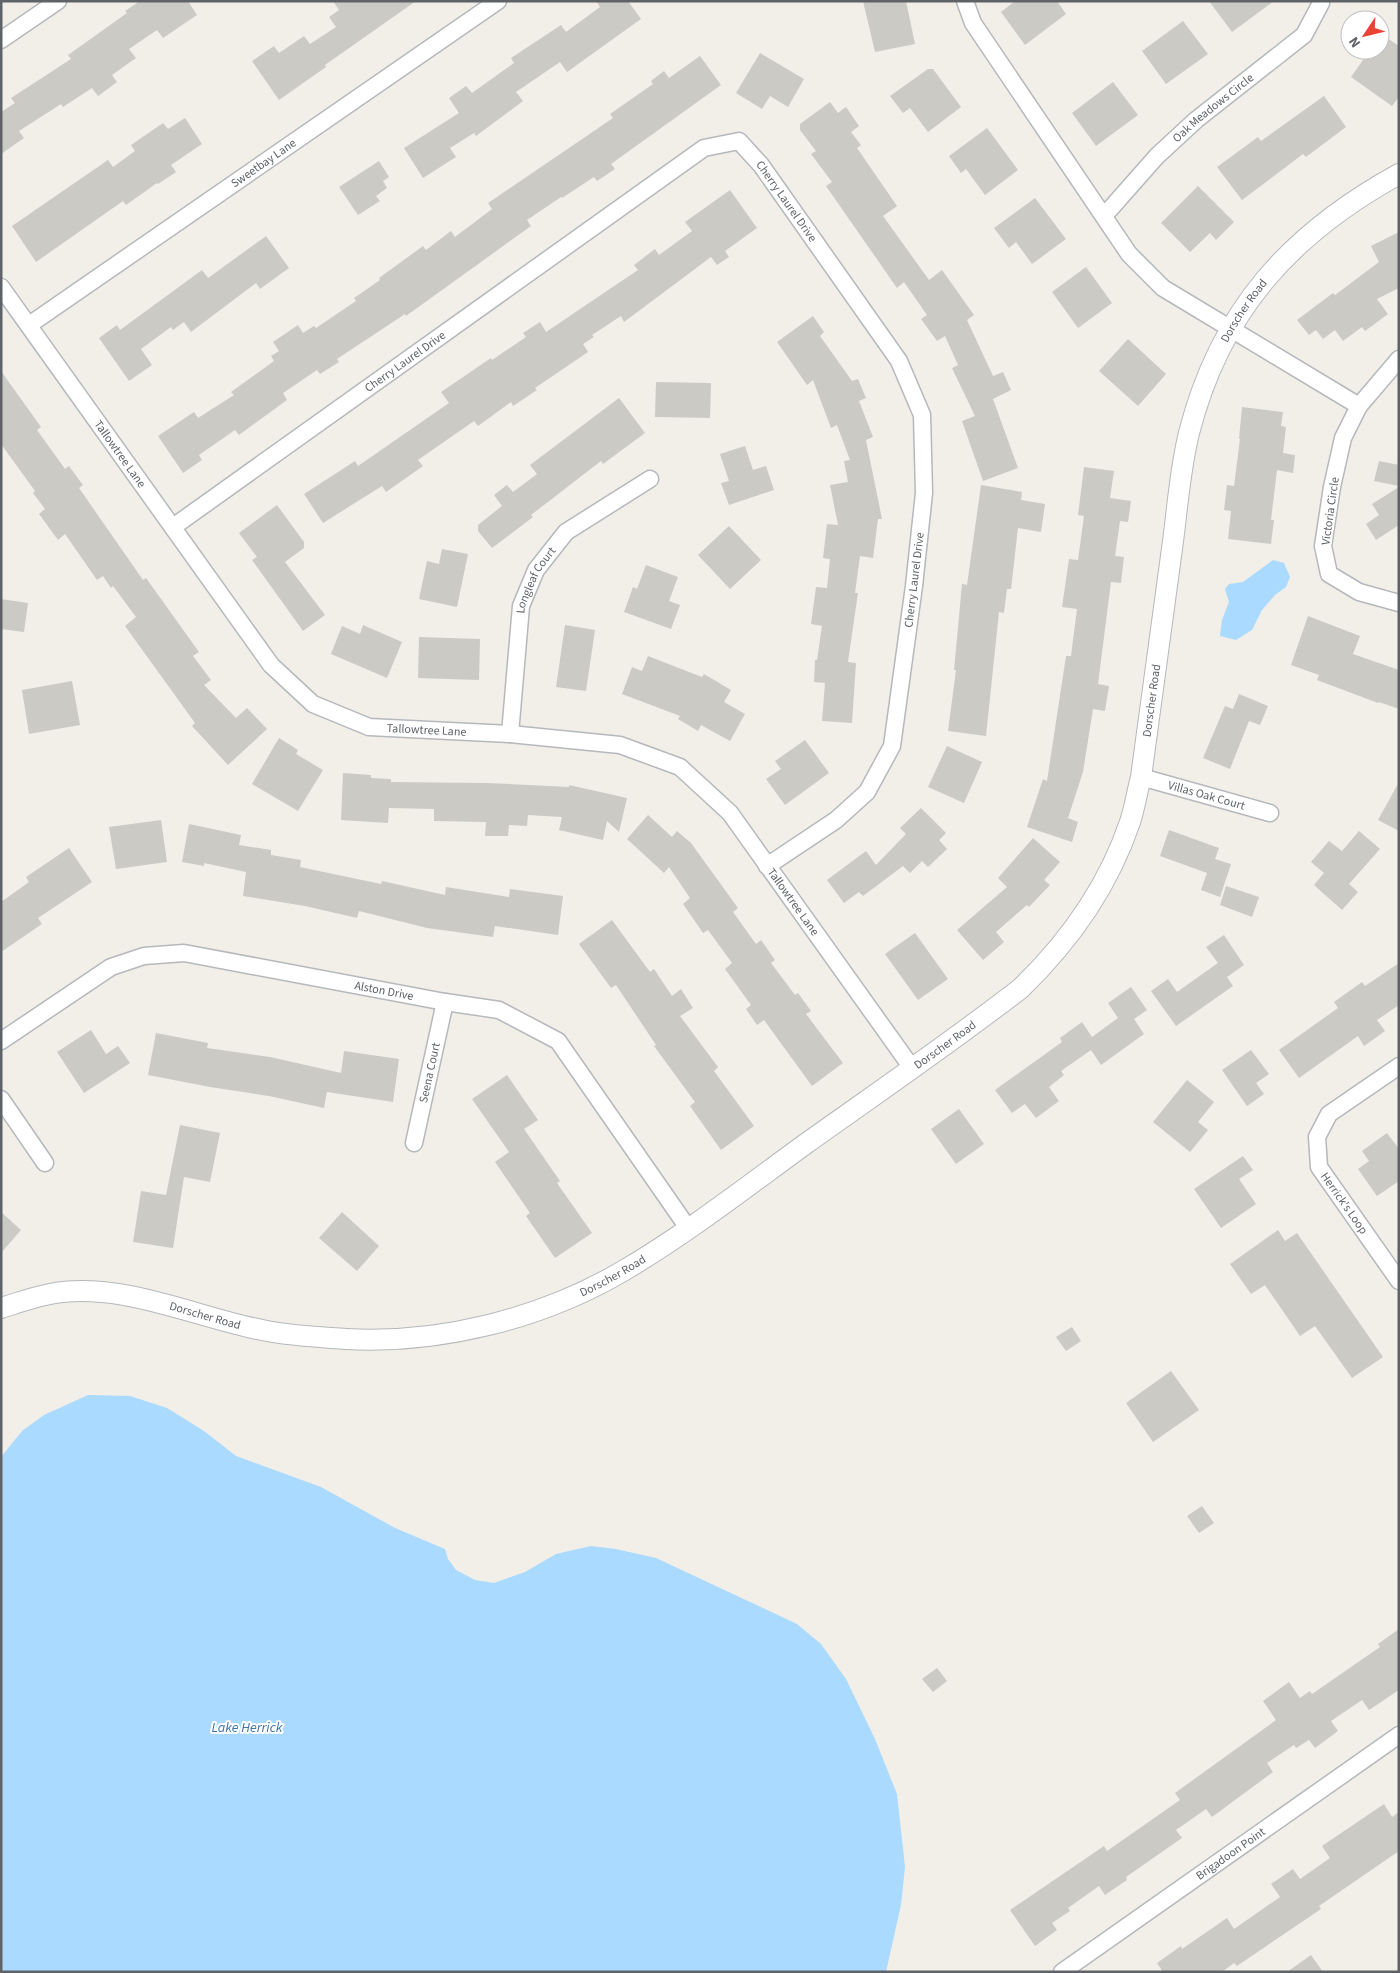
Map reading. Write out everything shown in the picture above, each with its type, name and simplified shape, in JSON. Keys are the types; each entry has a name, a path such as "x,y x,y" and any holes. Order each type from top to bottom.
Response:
{"street":[{"path":"1,40 58,1"},
{"name":"Sweetbay Lane","path":"29,325 498,1"},
{"path":"966,1 972,23 1129,254 1163,288 1358,406"},
{"name":"Oak Meadows Circle","path":"1104,216 1156,156 1196,120 1304,35 1321,3 1320,1"},
{"name":"Cherry Laurel Drive","path":"173,527 704,148 739,141 761,165 899,361 922,415 924,493 914,586 892,746 867,792 836,820 767,866"},
{"name":"Dorscher Road","path":"1,1308 52,1294 90,1292 128,1296 265,1331 350,1339 410,1338 454,1332 496,1323 582,1292 623,1271 688,1228 1020,989 1046,965 1073,932 1096,898 1118,855 1131,820 1141,777 1189,435 1210,370 1231,328 1264,280 1308,234 1342,209 1399,174"},
{"name":"Tallowtree Lane","path":"1,287 271,665 314,704 368,727 510,734 620,745 680,768 730,813 912,1068"},
{"name":"Victoria Circle","path":"1399,359 1358,406 1343,438 1332,487 1323,546 1329,574 1359,592 1399,603"},
{"name":"Longleaf Court","path":"510,734 522,606 536,570 566,532 650,478"},
{"name":"Villas Oak Court","path":"1141,777 1270,813"},
{"name":"Alston Drive","path":"1,1041 111,967 144,956 184,953 445,1002 499,1010 558,1041 688,1228"},
{"name":"Seena Court","path":"414,1143 445,1002"},
{"name":"Herrick's Loop","path":"1399,1066 1329,1114 1317,1137 1318,1167 1399,1281"},
{"path":"1,1099 45,1163"},
{"name":"Brigadoon Point","path":"1062,1972 1399,1735"}],"water":[{"path":"1273,560 1284,563 1290,577 1286,587 1275,595 1262,610 1252,630 1236,640 1220,636 1222,620 1229,602 1225,589 1229,584 1243,582"},
{"name":"Lake Herrick","path":"88,1395 130,1396 167,1408 204,1431 236,1456 321,1487 395,1528 445,1549 448,1559 456,1570 475,1580 494,1583 525,1572 556,1554 591,1546 616,1549 656,1558 797,1624 821,1644 846,1679 875,1739 897,1794 905,1867 901,1905 886,1972 1,1972 1,1457 22,1431 44,1415"}],"building":[{"path":"140,1 188,1 197,15 163,38 157,30 129,49 136,58 112,75 117,82 98,96 92,88 63,107 61,104 19,131 24,138 1,154 1,112 15,103 11,98 71,59 68,55 127,13 125,11"},
{"path":"333,1 416,1 279,100 252,61 274,46 279,53 304,36 310,44 336,27 329,17 339,10"},
{"path":"596,1 628,1 641,19 567,72 560,62 516,92 523,101 476,136 474,133 450,148 456,157 423,178 404,148 459,113 449,98 466,86 472,93 514,63 511,58 561,25 566,32 600,7"},
{"path":"863,1 906,1 915,44 875,52"},
{"path":"1015,1 1057,1 1066,14 1025,45 1001,12"},
{"path":"1209,1 1274,1 1232,32"},
{"path":"1183,21 1208,54 1166,84 1142,51"},
{"path":"1390,40 1399,46 1399,97 1392,106 1351,77 1363,60 1390,60"},
{"path":"760,53 804,79 788,107 770,96 762,109 736,93"},
{"path":"700,56 721,85 611,164 615,169 597,181 594,177 527,220 531,226 406,316 405,314 337,359 339,362 320,374 317,370 283,393 287,400 239,435 235,430 199,455 202,460 183,473 158,436 194,412 198,418 234,395 231,392 274,361 271,356 279,351 273,342 298,325 303,333 314,326 316,328 356,301 354,298 423,246 426,250 451,231 455,237 492,209 488,203 613,118 610,114 653,84 651,81 664,71 669,78"},
{"path":"928,69 933,69 961,107 928,132 910,108 903,113 890,96"},
{"path":"1113,82 1138,115 1096,146 1072,113"},
{"path":"1324,96 1346,127 1306,157 1303,154 1242,200 1217,167 1258,137 1261,141"},
{"path":"830,102 838,113 846,107 859,126 851,132 861,145 857,148 897,206 883,216 929,280 942,270 974,315 967,320 993,376 1003,372 1011,390 993,399 1018,468 983,481 962,421 975,416 952,368 958,365 945,336 937,341 921,319 927,315 904,282 897,288 826,186 832,182 811,154 816,151 800,130 800,124"},
{"path":"185,118 202,144 171,165 176,172 126,205 123,201 36,262 12,226 108,160 113,167 135,151 131,145 163,123 168,129"},
{"path":"987,128 1018,170 985,195 966,169 961,173 949,156"},
{"path":"379,161 389,177 383,181 387,188 376,196 380,201 358,215 339,187"},
{"path":"1198,186 1234,222 1216,240 1210,233 1190,252 1161,223"},
{"path":"730,190 757,228 725,251 729,257 717,265 711,257 624,322 621,316 592,335 594,337 583,344 588,352 535,388 537,390 513,406 511,402 478,426 474,421 418,460 423,466 386,492 382,486 323,523 304,494 355,461 358,466 449,403 441,392 526,337 523,333 540,322 546,332 638,270 634,265 655,249 659,255 692,231 685,222"},
{"path":"1035,198 1066,239 1032,264 1016,242 1009,248 994,228"},
{"path":"1399,232 1399,288 1377,299 1388,314 1365,331 1362,327 1343,341 1335,330 1323,339 1316,330 1309,335 1297,320 1333,293 1335,295 1379,262 1371,246"},
{"path":"266,236 289,268 260,289 256,283 191,332 184,322 173,330 171,327 141,349 152,365 129,381 99,338 117,325 120,330 202,270 208,278"},
{"path":"1086,267 1112,303 1078,328 1052,292"},
{"path":"813,316 824,332 820,336 852,381 858,379 866,398 859,401 873,437 866,440 882,519 878,519 873,558 860,556 855,593 858,593 848,662 856,663 852,723 822,721 825,683 814,682 815,660 817,660 822,626 811,624 816,587 827,588 830,559 823,558 827,524 838,525 830,485 848,482 844,461 850,460 837,425 831,428 813,380 807,385 777,342"},
{"path":"1128,339 1166,374 1138,406 1099,371"},
{"path":"1,371 41,427 37,430 65,469 69,466 83,485 79,488 143,580 146,578 199,652 193,656 211,680 204,685 236,718 247,708 267,729 228,765 192,726 195,723 125,626 136,617 113,586 111,588 103,576 97,580 65,534 58,540 39,514 45,509 33,493 35,491 1,444"},
{"path":"656,382 711,383 710,418 655,417"},
{"path":"619,398 645,433 603,464 601,461 492,548 478,531 478,525 502,506 494,495 507,485 513,492 537,474 530,465"},
{"path":"1242,407 1283,412 1281,426 1286,427 1283,453 1295,455 1293,473 1277,470 1271,520 1274,520 1271,544 1228,539 1231,511 1224,510 1227,485 1234,486"},
{"path":"745,446 753,470 766,466 774,490 729,505 721,483 729,481 720,454"},
{"path":"1379,461 1399,465 1399,486 1374,481"},
{"path":"1084,467 1114,471 1110,498 1131,501 1128,522 1120,521 1115,556 1124,557 1121,583 1111,582 1098,684 1109,686 1105,711 1093,709 1083,772 1068,818 1078,822 1072,842 1027,827 1043,779 1047,781 1066,656 1071,656 1077,609 1062,607 1069,559 1078,560 1084,516 1078,515"},
{"path":"981,485 1022,492 1021,500 1045,504 1041,532 1018,528 1011,589 1007,589 1004,613 999,612 986,736 948,731 956,670 954,670 962,584 967,585"},
{"path":"1399,487 1399,525 1376,540 1366,524 1379,515 1372,504"},
{"path":"277,505 304,542 304,548 285,562 325,615 303,631 252,560 257,557 239,533"},
{"path":"729,526 761,560 730,589 698,555"},
{"path":"442,549 468,554 457,607 419,599 427,561 439,564"},
{"path":"646,565 678,577 669,601 680,605 671,629 624,612 633,587 637,589"},
{"path":"1,599 28,603 24,632 1,629"},
{"path":"1308,616 1360,636 1353,654 1399,670 1399,709 1317,680 1319,675 1291,665"},
{"path":"363,625 402,642 387,678 331,654 342,626 360,634"},
{"path":"565,625 595,630 586,691 556,687"},
{"path":"419,637 480,639 479,680 418,678"},
{"path":"648,656 702,677 704,674 731,690 724,702 745,714 730,741 701,725 698,731 678,719 680,716 622,694 632,667 642,671"},
{"path":"72,681 80,725 29,734 22,690"},
{"path":"1239,694 1268,706 1260,725 1249,721 1230,769 1203,758 1225,706 1233,709"},
{"path":"279,738 298,750 296,754 323,770 298,811 252,784"},
{"path":"805,740 829,773 785,805 766,779 781,769 775,761"},
{"path":"947,746 982,762 964,803 928,787"},
{"path":"343,773 371,775 371,778 391,779 391,782 487,783 569,787 569,785 627,798 619,832 607,821 603,840 559,830 562,817 528,815 527,826 509,825 508,836 485,836 486,822 434,821 434,809 389,808 388,823 341,820"},
{"path":"1399,782 1399,831 1378,820"},
{"path":"921,808 946,833 939,840 947,849 928,867 922,861 910,873 903,866 863,896 859,892 844,903 827,880 866,851 876,865 906,834 900,828"},
{"path":"648,815 672,837 677,831 691,843 738,908 733,912 756,944 761,940 775,960 771,963 795,995 798,993 811,1011 806,1014 843,1063 812,1086 764,1020 757,1025 746,1009 751,1005 725,969 732,963 708,930 703,933 683,904 690,898 669,867 664,873 627,839"},
{"path":"161,820 167,862 116,869 109,827"},
{"path":"189,824 241,835 239,845 271,850 271,855 301,860 300,867 381,884 382,881 445,895 446,887 509,897 510,889 563,896 558,935 495,926 493,937 427,928 359,911 357,918 305,906 243,896 246,872 204,863 204,866 182,862"},
{"path":"1169,830 1219,848 1215,859 1231,864 1220,897 1201,890 1207,873 1160,856"},
{"path":"1359,831 1380,849 1349,884 1358,892 1342,910 1314,885 1324,873 1311,862 1329,841 1342,851"},
{"path":"1033,838 1060,862 1044,880 1050,885 1029,907 1027,905 996,932 1004,942 983,960 957,930 1007,887 998,878"},
{"path":"69,848 92,882 38,918 42,924 1,952 1,902 29,882 26,877"},
{"path":"1226,886 1259,897 1252,917 1220,905"},
{"path":"612,920 650,972 654,969 672,996 681,989 693,1008 680,1016 718,1067 714,1071 754,1126 721,1150 690,1106 695,1102 654,1046 656,1045 616,985 611,988 579,944"},
{"path":"915,933 948,979 918,1000 885,954"},
{"path":"1224,935 1244,965 1227,977 1233,986 1176,1026 1151,991 1168,979 1177,992 1218,963 1206,947"},
{"path":"1399,963 1399,1005 1377,1020 1385,1031 1364,1046 1358,1036 1299,1078 1279,1050 1338,1008 1334,1002 1362,982 1365,986"},
{"path":"1131,987 1147,1010 1134,1019 1144,1034 1101,1065 1091,1050 1061,1071 1064,1075 1049,1087 1059,1101 1036,1118 1025,1104 1012,1113 995,1090 1062,1042 1060,1038 1082,1022 1092,1037 1118,1018 1108,1003"},
{"path":"91,1030 106,1054 118,1046 130,1063 84,1093 57,1052"},
{"path":"156,1033 208,1043 207,1048 270,1057 341,1073 344,1051 399,1059 393,1102 327,1092 324,1108 269,1096 148,1075"},
{"path":"1251,1050 1269,1074 1256,1083 1264,1094 1247,1106 1222,1070"},
{"path":"507,1075 538,1120 524,1129 560,1181 557,1183 592,1233 555,1258 526,1216 530,1213 495,1162 509,1152 472,1099"},
{"path":"1187,1080 1214,1102 1198,1122 1208,1130 1190,1152 1153,1122"},
{"path":"959,1109 984,1144 956,1164 931,1129"},
{"path":"180,1125 220,1133 210,1182 184,1177 173,1248 133,1242 141,1191 166,1195"},
{"path":"1387,1133 1399,1149 1399,1181 1377,1196 1358,1169 1369,1161 1362,1151"},
{"path":"1243,1156 1253,1170 1239,1179 1256,1204 1221,1228 1194,1189"},
{"path":"1,1212 21,1230 1,1253"},
{"path":"342,1212 379,1246 357,1271 319,1238"},
{"path":"1278,1230 1285,1241 1297,1233 1383,1357 1352,1378 1315,1326 1300,1336 1265,1285 1251,1294 1230,1264"},
{"path":"1072,1327 1081,1341 1066,1351 1056,1337"},
{"path":"1171,1371 1199,1410 1153,1442 1126,1403"},
{"path":"1202,1506 1214,1523 1199,1533 1187,1516"},
{"path":"1399,1629 1399,1690 1369,1710 1362,1700 1331,1721 1338,1731 1315,1748 1309,1740 1296,1748 1294,1745 1267,1763 1273,1772 1212,1817 1206,1809 1176,1830 1182,1838 1126,1877 1127,1880 1105,1895 1099,1886 1068,1908 1070,1911 1052,1923 1057,1930 1035,1946 1010,1910 1104,1846 1107,1851 1180,1800 1175,1793 1276,1720 1263,1701 1289,1682 1300,1698 1310,1691 1312,1694 1380,1647 1378,1644"},
{"path":"937,1668 947,1681 933,1692 922,1679"},
{"path":"1384,1804 1392,1817 1399,1812 1399,1851 1319,1906 1321,1909 1237,1966 1234,1963 1222,1972 1163,1972 1157,1963 1181,1946 1182,1949 1227,1918 1234,1929 1280,1897 1271,1884 1293,1869 1300,1879 1330,1858 1322,1846"},
{"path":"1311,1955 1323,1972 1287,1972"}]}
